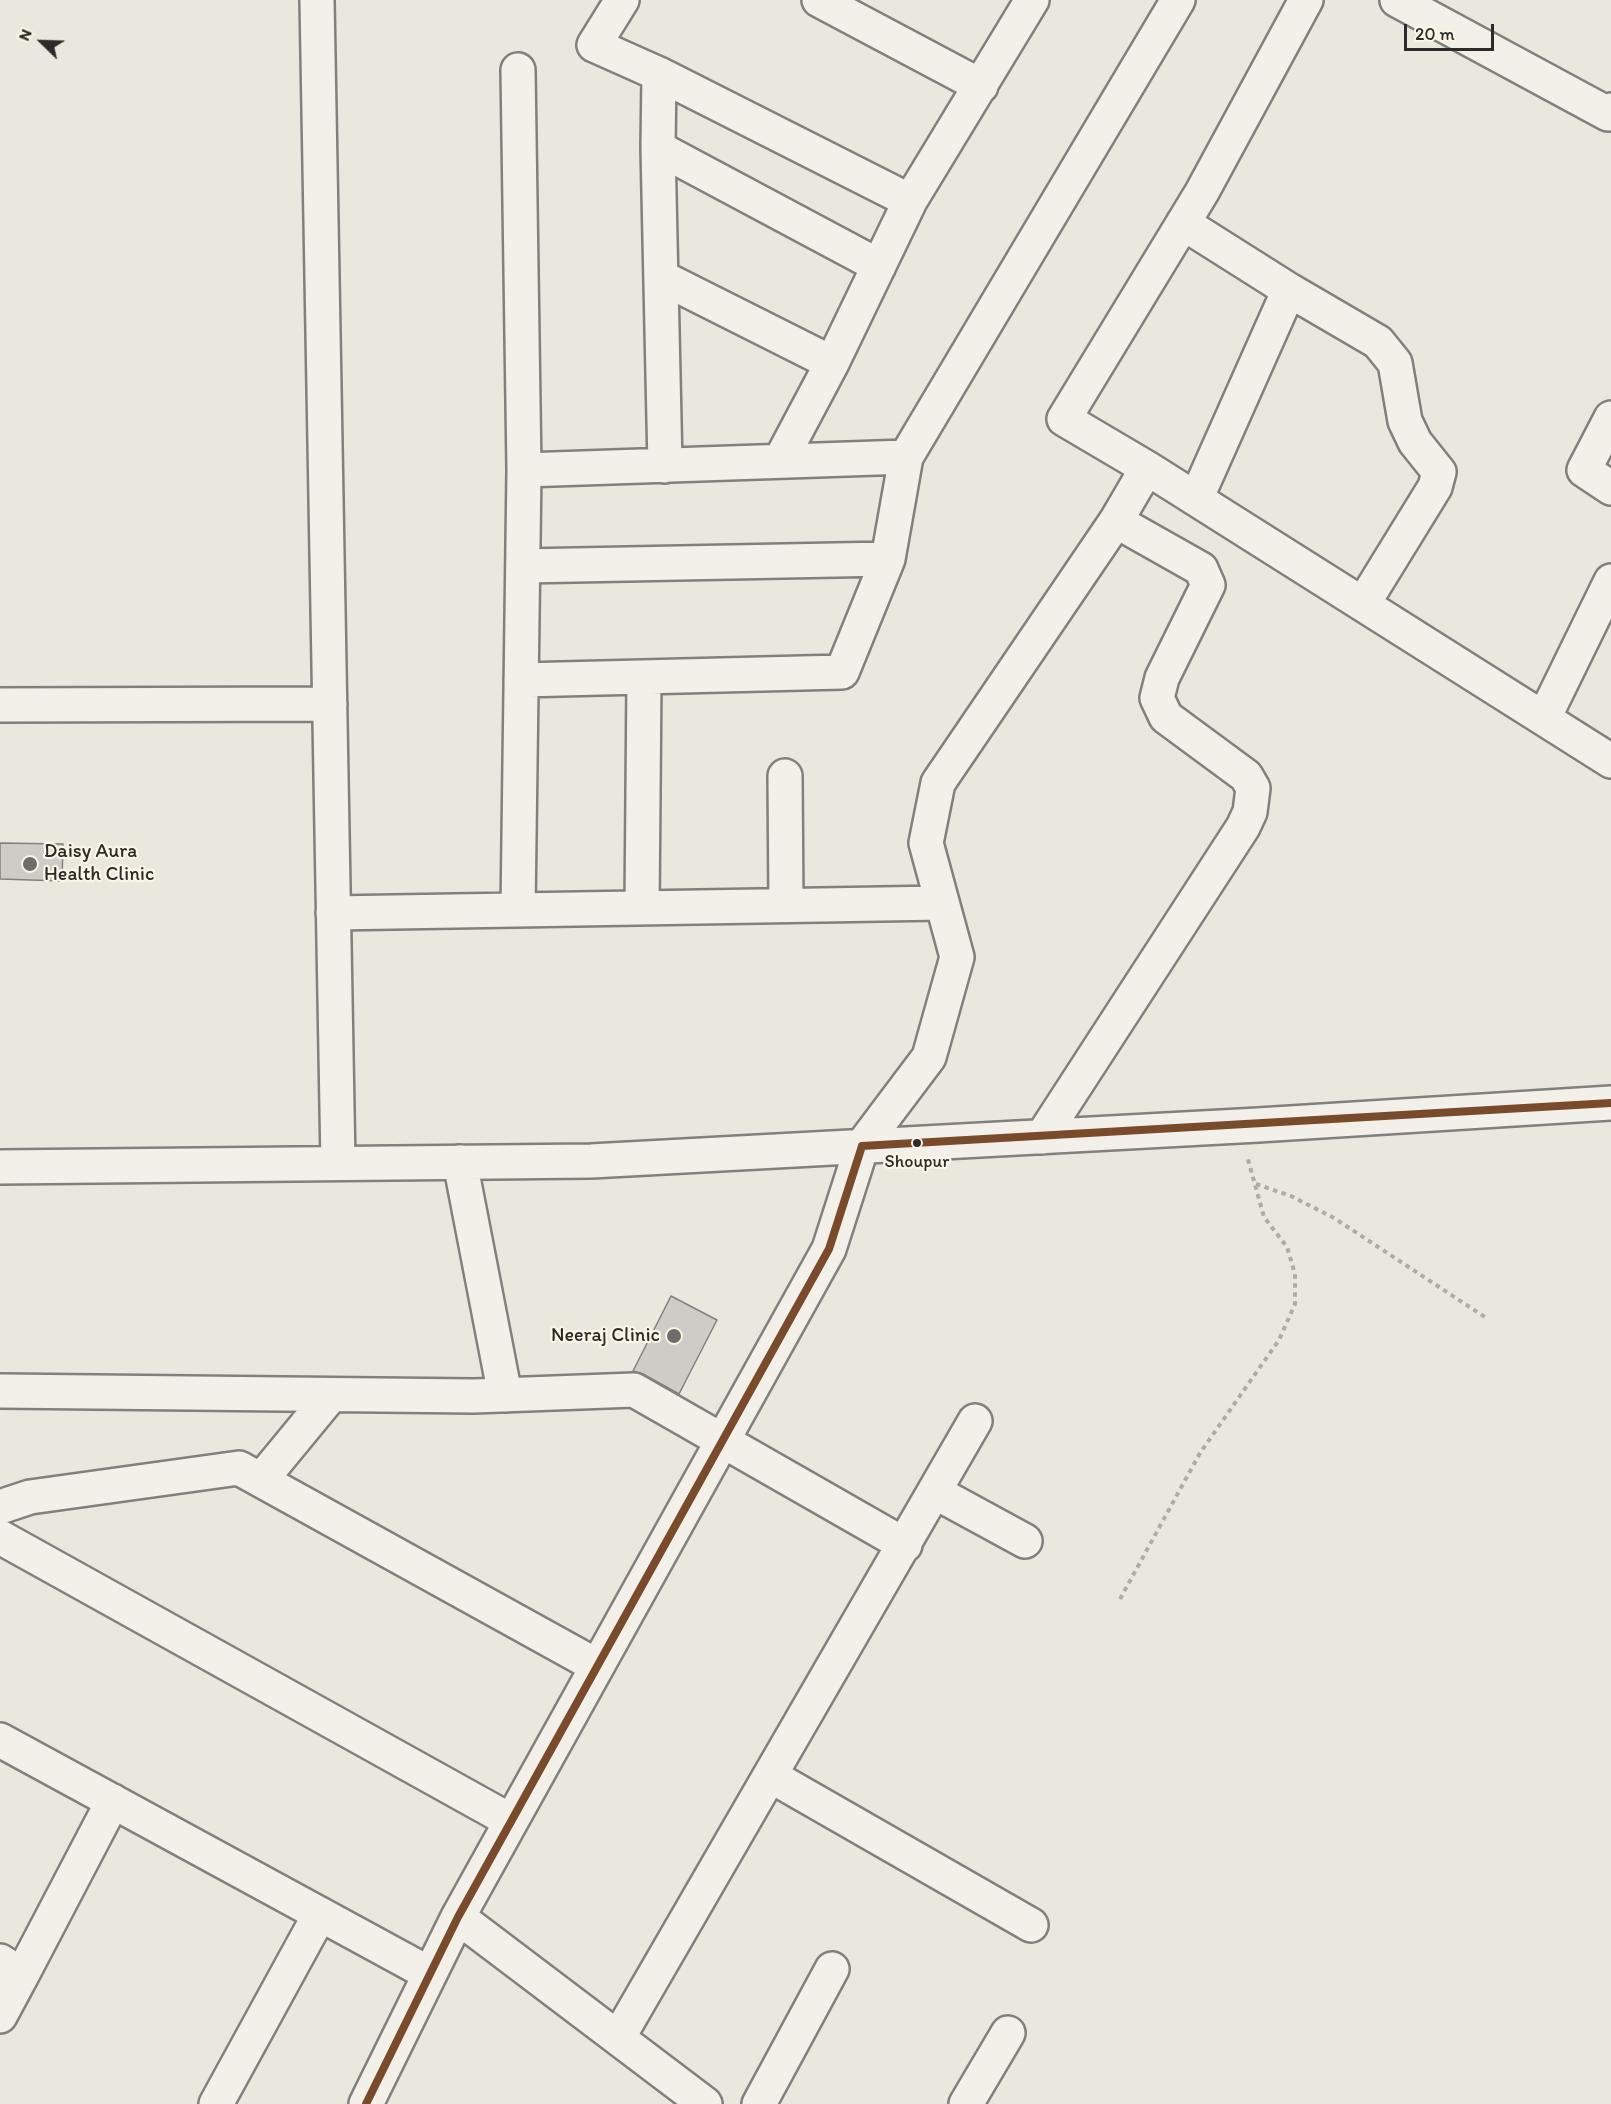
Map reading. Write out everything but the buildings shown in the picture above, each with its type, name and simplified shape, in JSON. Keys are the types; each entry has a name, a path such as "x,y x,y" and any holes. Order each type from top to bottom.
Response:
{"street":[{"path":"317,0 338,1163"},
{"path":"622,0 594,45 659,74 910,201"},
{"path":"819,0 981,86"},
{"path":"780,461 832,363 910,201 1032,0"},
{"path":"521,680 842,672 888,559 906,457 1178,0"},
{"path":"1306,0 1184,223 1064,419 1147,468 1611,761"},
{"path":"1396,0 1608,114 1611,110"},
{"path":"518,70 524,470 518,910"},
{"path":"659,74 658,148 664,466"},
{"path":"658,148 879,266"},
{"path":"1184,223 1289,290 1378,342 1395,363 1400,399 1410,432 1439,472 1435,487 1363,604"},
{"path":"661,277 832,363"},
{"path":"1196,499 1289,290"},
{"path":"1611,417 1584,470 1611,488"},
{"path":"524,470 906,457"},
{"path":"366,2104 459,1917 829,1249 862,1146 929,1057 957,957 926,843 938,783 1116,521 1147,468"},
{"path":"1042,1137 1244,826 1250,812 1253,788 1246,776 1166,717 1157,698 1162,678 1208,585 1201,569 1116,521"},
{"path":"522,566 888,559"},
{"path":"1544,718 1611,582"},
{"path":"642,908 645,678"},
{"path":"0,705 330,704"},
{"path":"785,776 786,905"},
{"path":"333,913 942,903"},
{"path":"0,1167 591,1161 1239,1126 1611,1103"},
{"path":"460,1162 505,1395"},
{"path":"0,1391 505,1395 634,1390 905,1545"},
{"path":"261,1480 331,1395"},
{"path":"618,2038 975,1421"},
{"path":"0,1507 30,1497 239,1468 597,1666"},
{"path":"935,1491 1025,1541"},
{"path":"0,1537 511,1821"},
{"path":"0,1740 430,1974"},
{"path":"771,1776 1030,1925"},
{"path":"0,2016 11,1968 113,1801"},
{"path":"216,2104 320,1914"},
{"path":"459,1917 705,2104"},
{"path":"759,2104 832,1969"},
{"path":"966,2104 1008,2033"}],"path":[{"path":"1119,1599 1200,1453 1279,1340 1295,1304 1295,1274 1287,1247 1264,1217 1239,1126"},
{"path":"1255,1184 1292,1196 1334,1218 1488,1319"}],"transit line":[{"path":"862,1146 1611,1103"},
{"path":"366,2104 458,1917 829,1249 862,1146"}],"place":[{"name":"Daisy Aura Health Clinic","path":"30,864"},
{"name":"Shoupur","path":"917,1143"},
{"name":"Neeraj Clinic","path":"674,1336"}]}
